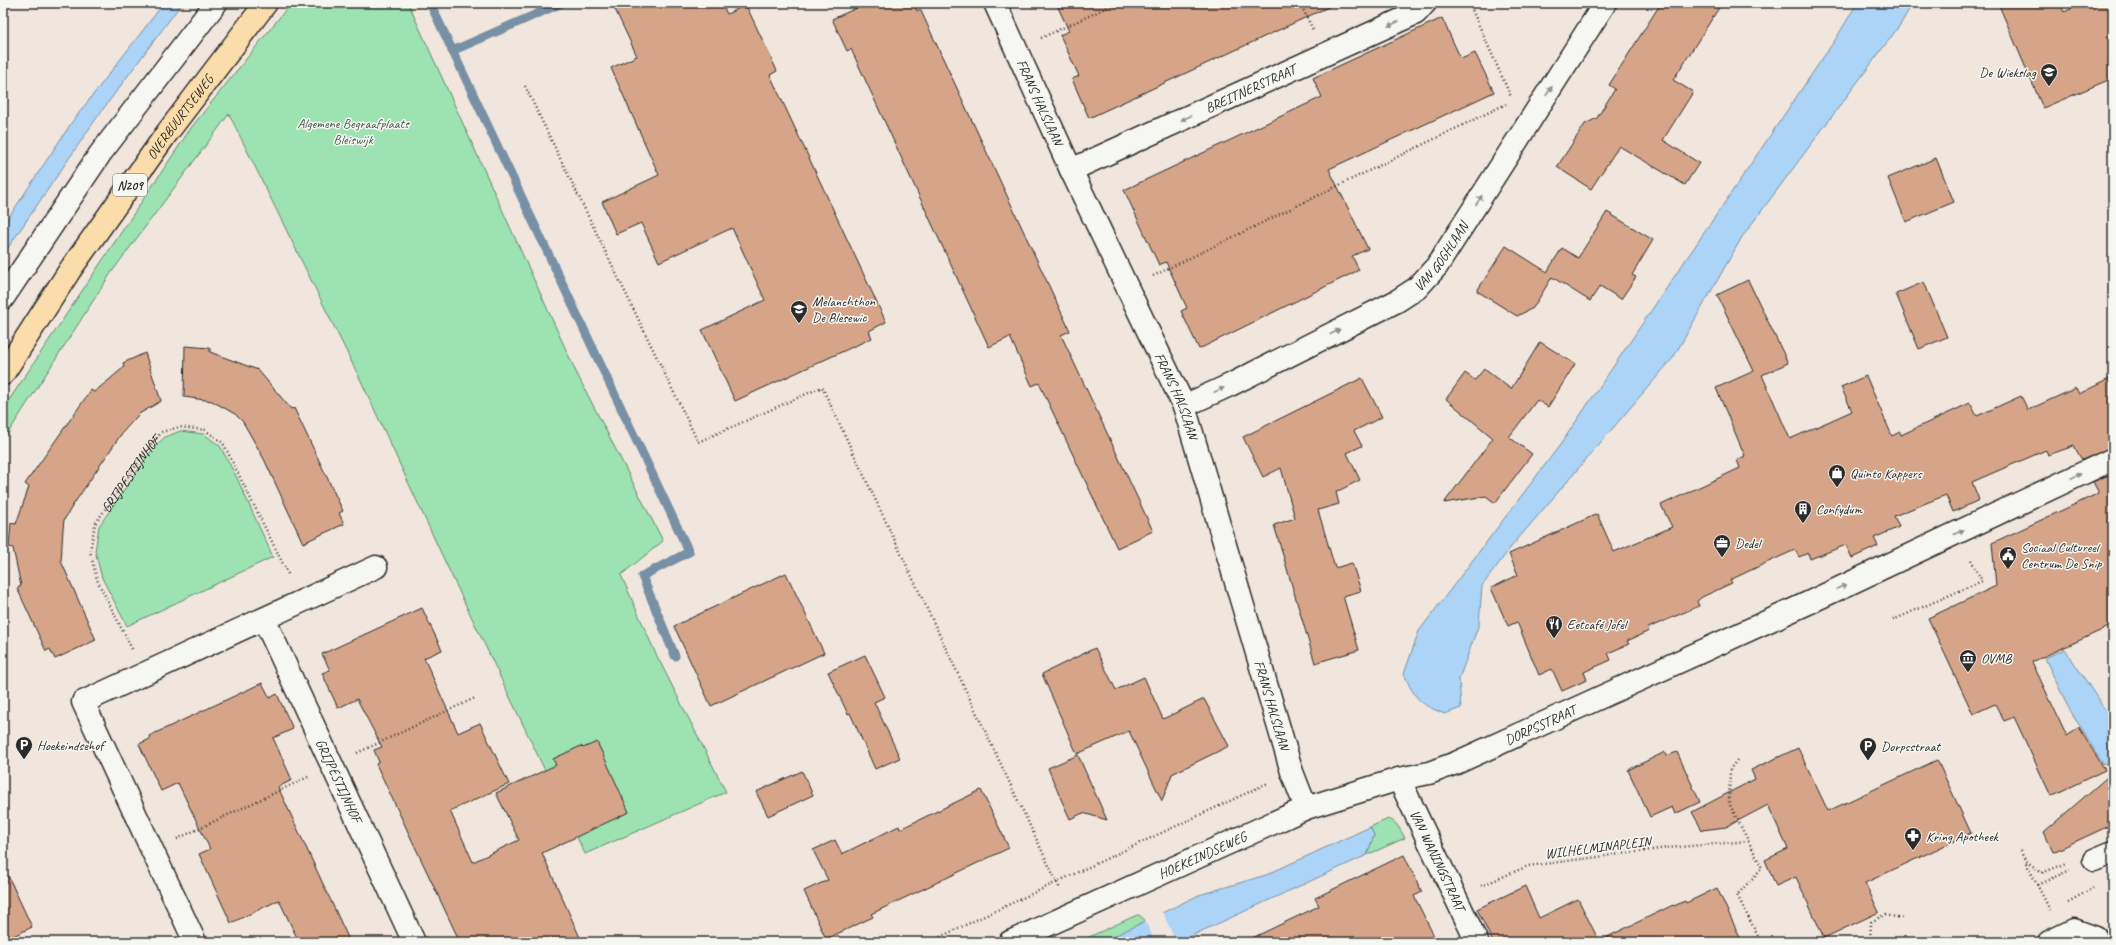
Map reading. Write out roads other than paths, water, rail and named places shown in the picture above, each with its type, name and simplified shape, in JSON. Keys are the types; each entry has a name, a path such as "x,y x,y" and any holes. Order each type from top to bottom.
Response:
{"main road":[{"name":"OVERBUURTSEWEG","path":"3,374 70,270 167,133 266,3"}],"street":[{"path":"3,298 100,154 216,3"},
{"name":"FRANS HALSLAAN","path":"995,3 1071,170 1184,406 1292,772 1306,808"},
{"name":"BREITNERSTRAAT","path":"1071,170 1416,13 1426,3"},
{"name":"VAN GOGHLAAN","path":"1184,406 1230,385 1397,301 1417,288 1437,266 1605,3"},
{"name":"DORPSSTRAAT","path":"1399,779 1429,773 1456,763 1806,604 2113,459"},
{"path":"195,942 83,702 376,567"},
{"name":"GRIJPESTIJNHOF","path":"264,619 414,942"},
{"name":"HOEKEINDSEWEG","path":"1010,942 1306,808 1399,779"},
{"name":"VAN WANINGSTRAAT","path":"1399,779 1477,942"},
{"path":"2050,942 2074,930 2096,938 2098,942"}],"water":[{"path":"164,3 182,3 98,116 3,255 3,226 72,122"},
{"path":"1857,3 1913,3 1900,25 1742,237 1673,358 1511,547 1482,586 1479,624 1459,679 1461,708 1445,714 1424,704 1411,689 1404,674 1419,631 1560,445 1837,37"},
{"path":"2065,649 2113,722 2113,766 2103,764 2067,705 2045,658"},
{"path":"1370,827 1374,835 1367,855 1178,942 1102,942 1199,895 1266,875"}],"waterway":[{"path":"430,3 689,552 642,576 675,656"},
{"path":"452,51 562,3"}],"place":[{"name":"De Wiekslag","path":"2049,87"},
{"name":"Melanchthon De Blesewic","path":"799,324"},
{"name":"Quinto Kappers","path":"1837,488"},
{"name":"Confydum","path":"1803,524"},
{"name":"Dedel","path":"1722,558"},
{"name":"Sociaal Cultureel Centrum De Snip","path":"2008,570"},
{"name":"Eetcafé Jofel","path":"1554,639"},
{"name":"OVMB","path":"1968,673"},
{"name":"Hoekeindsehof","path":"24,760"},
{"name":"Dorpsstraat","path":"1868,761"},
{"name":"Kring Apotheek","path":"1913,851"}],"park label":[{"name":"Algemene Begraafplaats Bleiswijk","path":"353,132"}]}
